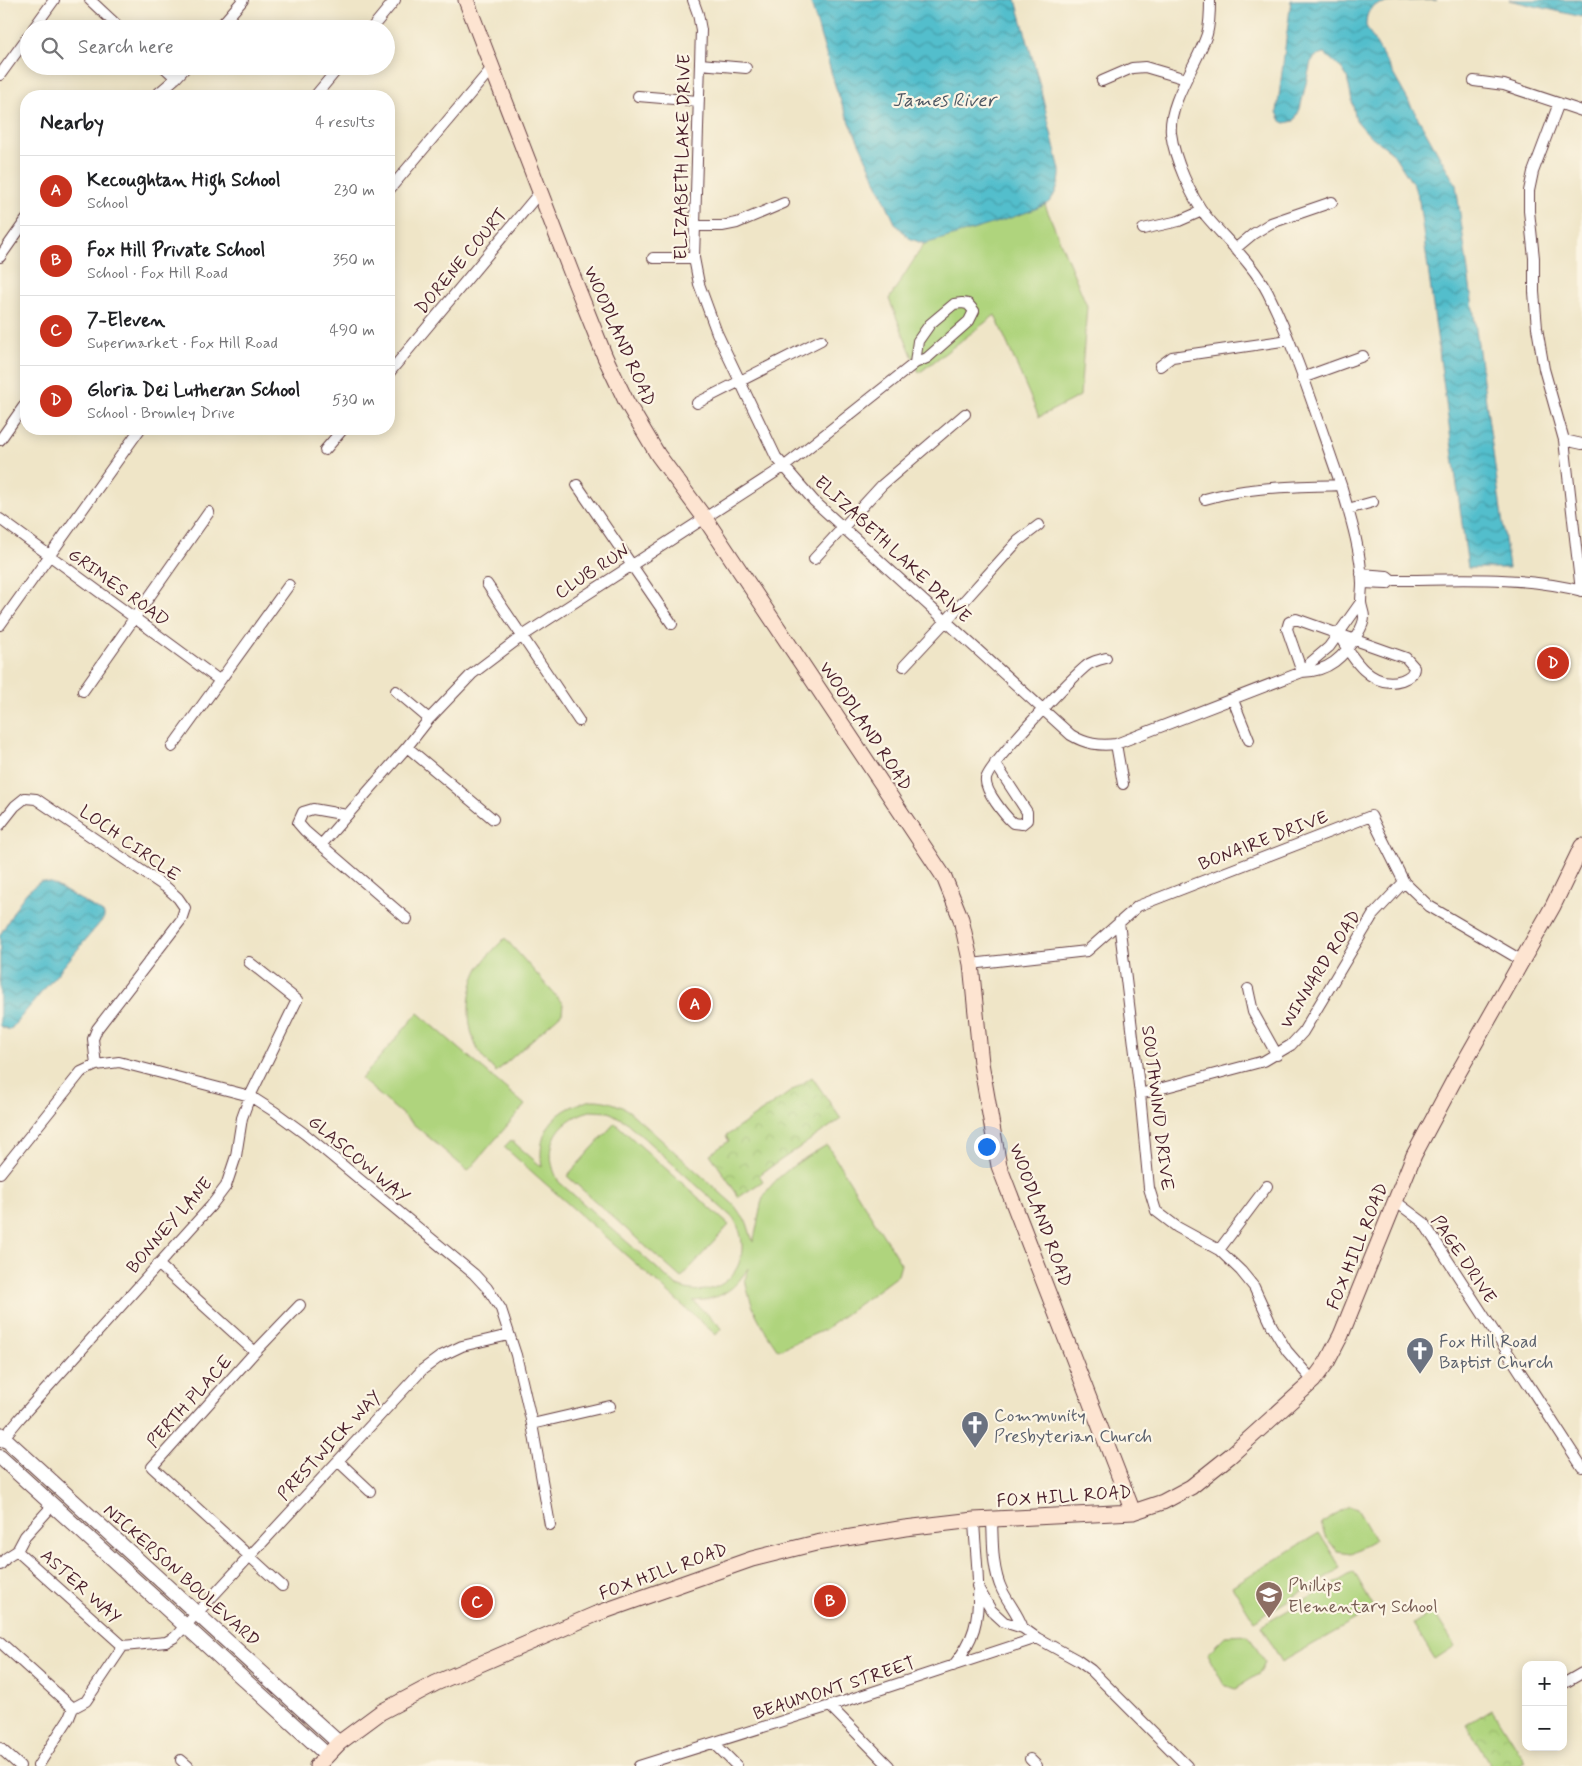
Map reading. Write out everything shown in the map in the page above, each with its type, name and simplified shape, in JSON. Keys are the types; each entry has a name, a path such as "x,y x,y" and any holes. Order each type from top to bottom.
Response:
{"main road":[{"name":"WOODLAND ROAD","path":"466,0 605,357 626,401 658,455 704,518 944,877 961,919 971,964 981,1063 999,1166 1133,1512"},
{"name":"FOX HILL ROAD","path":"322,1760 339,1743 381,1712 436,1683 596,1614 752,1559 816,1543 944,1523 1133,1512 1163,1502 1191,1487 1230,1456 1313,1381 1327,1362 1341,1335 1418,1147 1452,1082 1553,906 1582,846"}],"street":[{"path":"40,20 54,0"},
{"path":"90,0 111,20"},
{"path":"226,20 243,0"},
{"path":"378,20 395,0"},
{"name":"ELIZABETH LAKE DRIVE","path":"693,0 701,30 694,258 702,292 717,333 776,457 814,501 1071,735 1081,741 1104,745 1116,744 1302,672 1315,672 1330,665 1347,650 1363,623 1364,617 1361,602 1362,579 1348,509 1341,484 1289,340 1267,292 1235,249 1202,211 1187,182 1171,132 1174,109 1206,34 1210,17 1210,0"},
{"path":"0,75 20,47"},
{"path":"700,64 746,68"},
{"path":"1102,80 1132,68 1145,67 1186,79"},
{"path":"395,183 492,68"},
{"path":"173,75 176,78"},
{"path":"161,90 179,75"},
{"path":"320,90 332,75"},
{"path":"1474,81 1504,85 1582,111"},
{"path":"638,96 698,101"},
{"path":"1362,579 1387,584 1392,580 1531,581 1556,584 1582,591 1577,503 1564,440 1544,369 1537,328 1534,258 1529,211 1533,172 1559,103"},
{"name":"DORENE COURT","path":"395,366 540,192"},
{"path":"1235,249 1253,234 1271,223 1332,202"},
{"path":"696,226 722,226 737,223 784,203"},
{"path":"1143,229 1179,220 1202,211"},
{"path":"0,257 20,229"},
{"path":"653,258 694,258"},
{"name":"CLUB RUN","path":"321,845 407,747 429,719 472,674 521,636 785,466 915,363 927,358 969,321 974,311 968,304 954,304 930,324 918,340 915,363"},
{"path":"697,403 821,340"},
{"path":"1160,366 1172,357 1289,340"},
{"path":"1302,378 1363,356"},
{"path":"0,440 20,412"},
{"path":"814,559 882,485 965,414"},
{"path":"0,625 136,435"},
{"path":"325,450 338,435"},
{"path":"1564,440 1582,444"},
{"path":"1205,499 1222,494 1268,488 1341,484"},
{"path":"576,485 672,624"},
{"path":"1348,509 1373,502"},
{"path":"83,691 209,512"},
{"name":"GRIMES ROAD","path":"0,519 219,680"},
{"path":"904,666 1018,541 1039,525"},
{"path":"487,584 579,721"},
{"path":"172,747 289,585"},
{"name":"ELIZABETH LAKE DRIVE","path":"1302,672 1329,647 1361,602"},
{"path":"1302,672 1287,633 1289,622 1298,619 1406,658 1414,666 1413,673 1408,678 1395,682 1380,681 1365,672 1347,650 1338,634"},
{"path":"995,763 1027,812 1027,820 1022,824 1016,824 1009,819 988,790 986,780 995,763 1086,666 1106,658"},
{"path":"396,691 429,719"},
{"path":"1233,700 1249,740"},
{"path":"1116,744 1123,784"},
{"path":"407,747 493,819"},
{"name":"LOCH CIRCLE","path":"0,825 24,798 36,799 168,888 185,908 181,920 97,1029 93,1039 96,1064"},
{"path":"347,815 313,809 303,812 298,822 305,831 407,919"},
{"name":"BONAIRE DRIVE","path":"971,964 1087,951 1138,906 1371,816 1404,882 1429,906 1521,960"},
{"name":"WINNARD ROAD","path":"1140,1094 1251,1065 1277,1055 1291,1045 1303,1032 1373,915 1404,882"},
{"name":"SOUTHWIND DRIVE","path":"1119,922 1140,1094 1149,1188 1156,1211 1177,1227 1219,1250 1254,1287 1272,1326 1287,1351 1313,1381"},
{"name":"BONNEY LANE","path":"1,1438 211,1206 226,1186 236,1156 242,1118 250,1096 297,1000 249,962"},
{"path":"1248,989 1253,1012 1277,1055"},
{"name":"GLASCOW WAY","path":"96,1064 119,1062 250,1096 305,1134 474,1274 488,1288 501,1309 516,1355 532,1424 550,1525"},
{"path":"0,1173 81,1072 96,1064"},
{"path":"1219,1250 1268,1186"},
{"name":"PAGE DRIVE","path":"1395,1201 1422,1222 1582,1467"},
{"path":"158,1264 255,1352"},
{"name":"PERTH PLACE","path":"250,1556 152,1467 255,1352 300,1306"},
{"name":"PRESTWICK WAY","path":"123,1646 166,1642 175,1637 422,1370 441,1356 462,1346 509,1335"},
{"path":"532,1424 610,1406"},
{"name":"NICKERSON BOULEVARD","path":"1,1438 339,1743"},
{"name":"NICKERSON BOULEVARD","path":"0,1457 186,1626 322,1760"},
{"path":"338,1461 370,1491"},
{"path":"0,1565 17,1551 25,1536 53,1505"},
{"path":"953,1666 968,1645 978,1610 974,1520"},
{"path":"992,1520 994,1557 999,1584 1016,1610 1023,1628"},
{"name":"ASTER WAY","path":"17,1551 123,1646"},
{"path":"250,1556 282,1586"},
{"path":"977,1586 985,1601 1004,1622 1023,1628 1091,1670 1187,1766"},
{"name":"BEAUMONT STREET","path":"639,1766 1037,1638"},
{"path":"0,1642 73,1708"},
{"path":"38,1766 69,1718 73,1708 86,1701 123,1646"},
{"path":"1567,1682 1582,1673"},
{"path":"830,1706 889,1766"},
{"path":"714,1743 737,1766"},
{"path":"0,1748 20,1766"}],"green space":[{"path":"1045,205 1087,306 1080,396 1039,417 995,315 919,373 889,299 924,244"},
{"path":"505,938 563,1004 562,1013 496,1072 483,1058 477,1048 470,1025 469,1001 474,978 479,968"},
{"path":"418,1013 525,1105 468,1171 361,1079"},
{"path":"812,1077 841,1119 759,1175 763,1181 739,1197 710,1154 729,1141 726,1136"},
{"path":"593,1100 603,1101 616,1104 629,1111 734,1205 747,1223 753,1242 761,1204 771,1186 788,1170 827,1145 901,1264 898,1275 824,1330 778,1350 753,1307 745,1278 747,1278 748,1268 732,1288 719,1296 693,1301 722,1328 716,1335 504,1147 511,1140 542,1167 542,1141 546,1131 559,1114 580,1103","holes":["590,1111 609,1112 625,1121 734,1219 741,1235 742,1250 739,1264 732,1275 721,1284 708,1289 693,1290 677,1286 559,1182 551,1159 552,1148 560,1129 578,1115"]},
{"path":"615,1123 729,1225 681,1278 567,1176"},
{"path":"1349,1506 1357,1509 1375,1540 1351,1553 1337,1551 1325,1536 1321,1523"},
{"path":"1319,1533 1341,1568 1254,1621 1232,1586"},
{"path":"1354,1572 1375,1609 1282,1662 1261,1626"},
{"path":"1433,1611 1455,1646 1435,1659 1413,1624"},
{"path":"1248,1635 1265,1662 1259,1674 1235,1689 1224,1685 1207,1654 1225,1636"},
{"path":"1492,1709 1525,1762 1519,1766 1491,1766 1466,1725"}],"water":[{"name":"James River","path":"810,0 1016,0 1038,78 1060,170 1060,179 1049,202 1011,218 924,244 909,238 895,223 843,107"},
{"path":"1291,0 1437,0 1379,4 1368,12 1366,26 1456,185 1509,568 1468,568 1419,201 1414,186 1392,152 1368,134 1356,120 1347,77 1342,69 1325,54 1316,56 1311,62 1300,109 1294,121 1285,123 1281,121 1277,112"},
{"path":"1509,0 1580,0 1582,1 1582,17"},
{"path":"41,881 51,883 97,909 104,914 104,918 10,1030 0,1026 0,935 27,892"}],"place":[{"name":"Gloria Dei Lutheran School","path":"1553,663"},
{"name":"Kecoughtan High School","path":"695,1004"},
{"name":"Fox Hill Road Baptist Church","path":"1420,1375"},
{"name":"Community Presbyterian Church","path":"975,1449"},
{"name":"Fox Hill Private School","path":"830,1601"},
{"name":"7-Eleven","path":"477,1602"},
{"name":"Phillips Elementary School","path":"1269,1619"}]}
